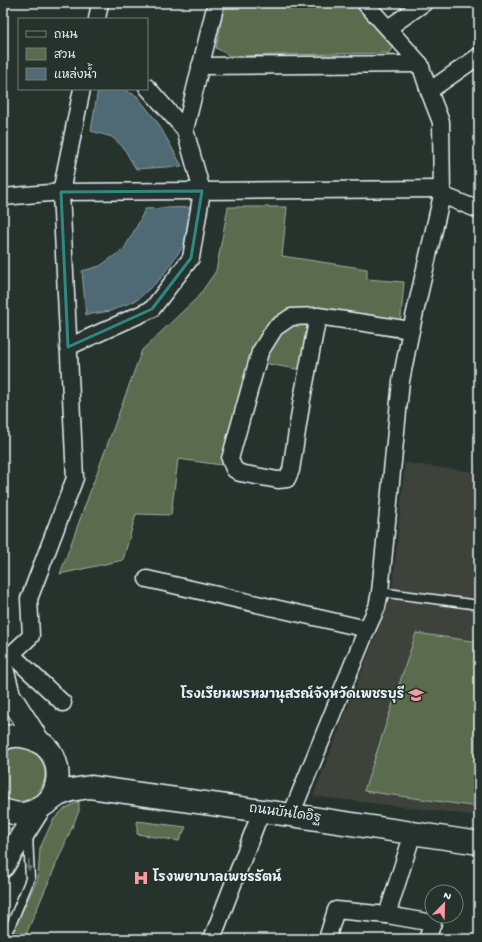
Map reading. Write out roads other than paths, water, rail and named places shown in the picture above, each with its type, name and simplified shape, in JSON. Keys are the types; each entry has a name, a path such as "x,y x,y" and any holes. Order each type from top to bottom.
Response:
{"main road":[{"name":"ถนนบันไดอิฐ","path":"6,662 9,695 39,742 48,749 61,768 71,776 90,787"},
{"path":"3,739 17,736 33,738 39,742"},
{"path":"3,866 28,826 53,794 57,783 58,772 54,759"},
{"name":"ถนนบันไดอิฐ","path":"3,810 11,813 22,814 30,812 58,795 71,790 90,787 479,843"}],"street":[{"path":"97,18 100,3"},
{"path":"185,130 216,3"},
{"path":"292,815 377,607 380,592 401,381 441,192 441,122 420,64 365,3"},
{"path":"388,28 424,3"},
{"path":"429,91 479,56"},
{"path":"200,66 420,64"},
{"path":"68,347 152,309 191,258 202,191 185,130 148,88"},
{"path":"63,703 6,662 31,636 28,599 75,478 61,192 82,90"},
{"path":"3,197 61,192 441,192 479,210"},
{"path":"318,316 302,399 291,470 286,479 278,480 240,473 234,469 230,459 260,352 275,328 291,317 318,316 411,330"},
{"path":"147,579 367,629"},
{"path":"212,939 257,822 265,811"},
{"path":"387,915 413,833"},
{"path":"327,939 336,910 387,915 432,923 427,939"}],"lane":[{"path":"380,592 479,605"},
{"path":"3,939 11,925 30,879 28,826"}],"water":[{"path":"98,90 124,90 137,96 158,123 182,166 136,169 123,147 112,137 91,131"},
{"path":"191,207 184,245 160,279 137,300 110,311 86,315 82,271 100,266 124,249 145,209"}],"place":[{"name":"โรงเรียนพรหมานุสรณ์จังหวัดเพชรบุรี","path":"416,695"},
{"name":"โรงพยาบาลเพชรรัตน์","path":"141,878"}]}
